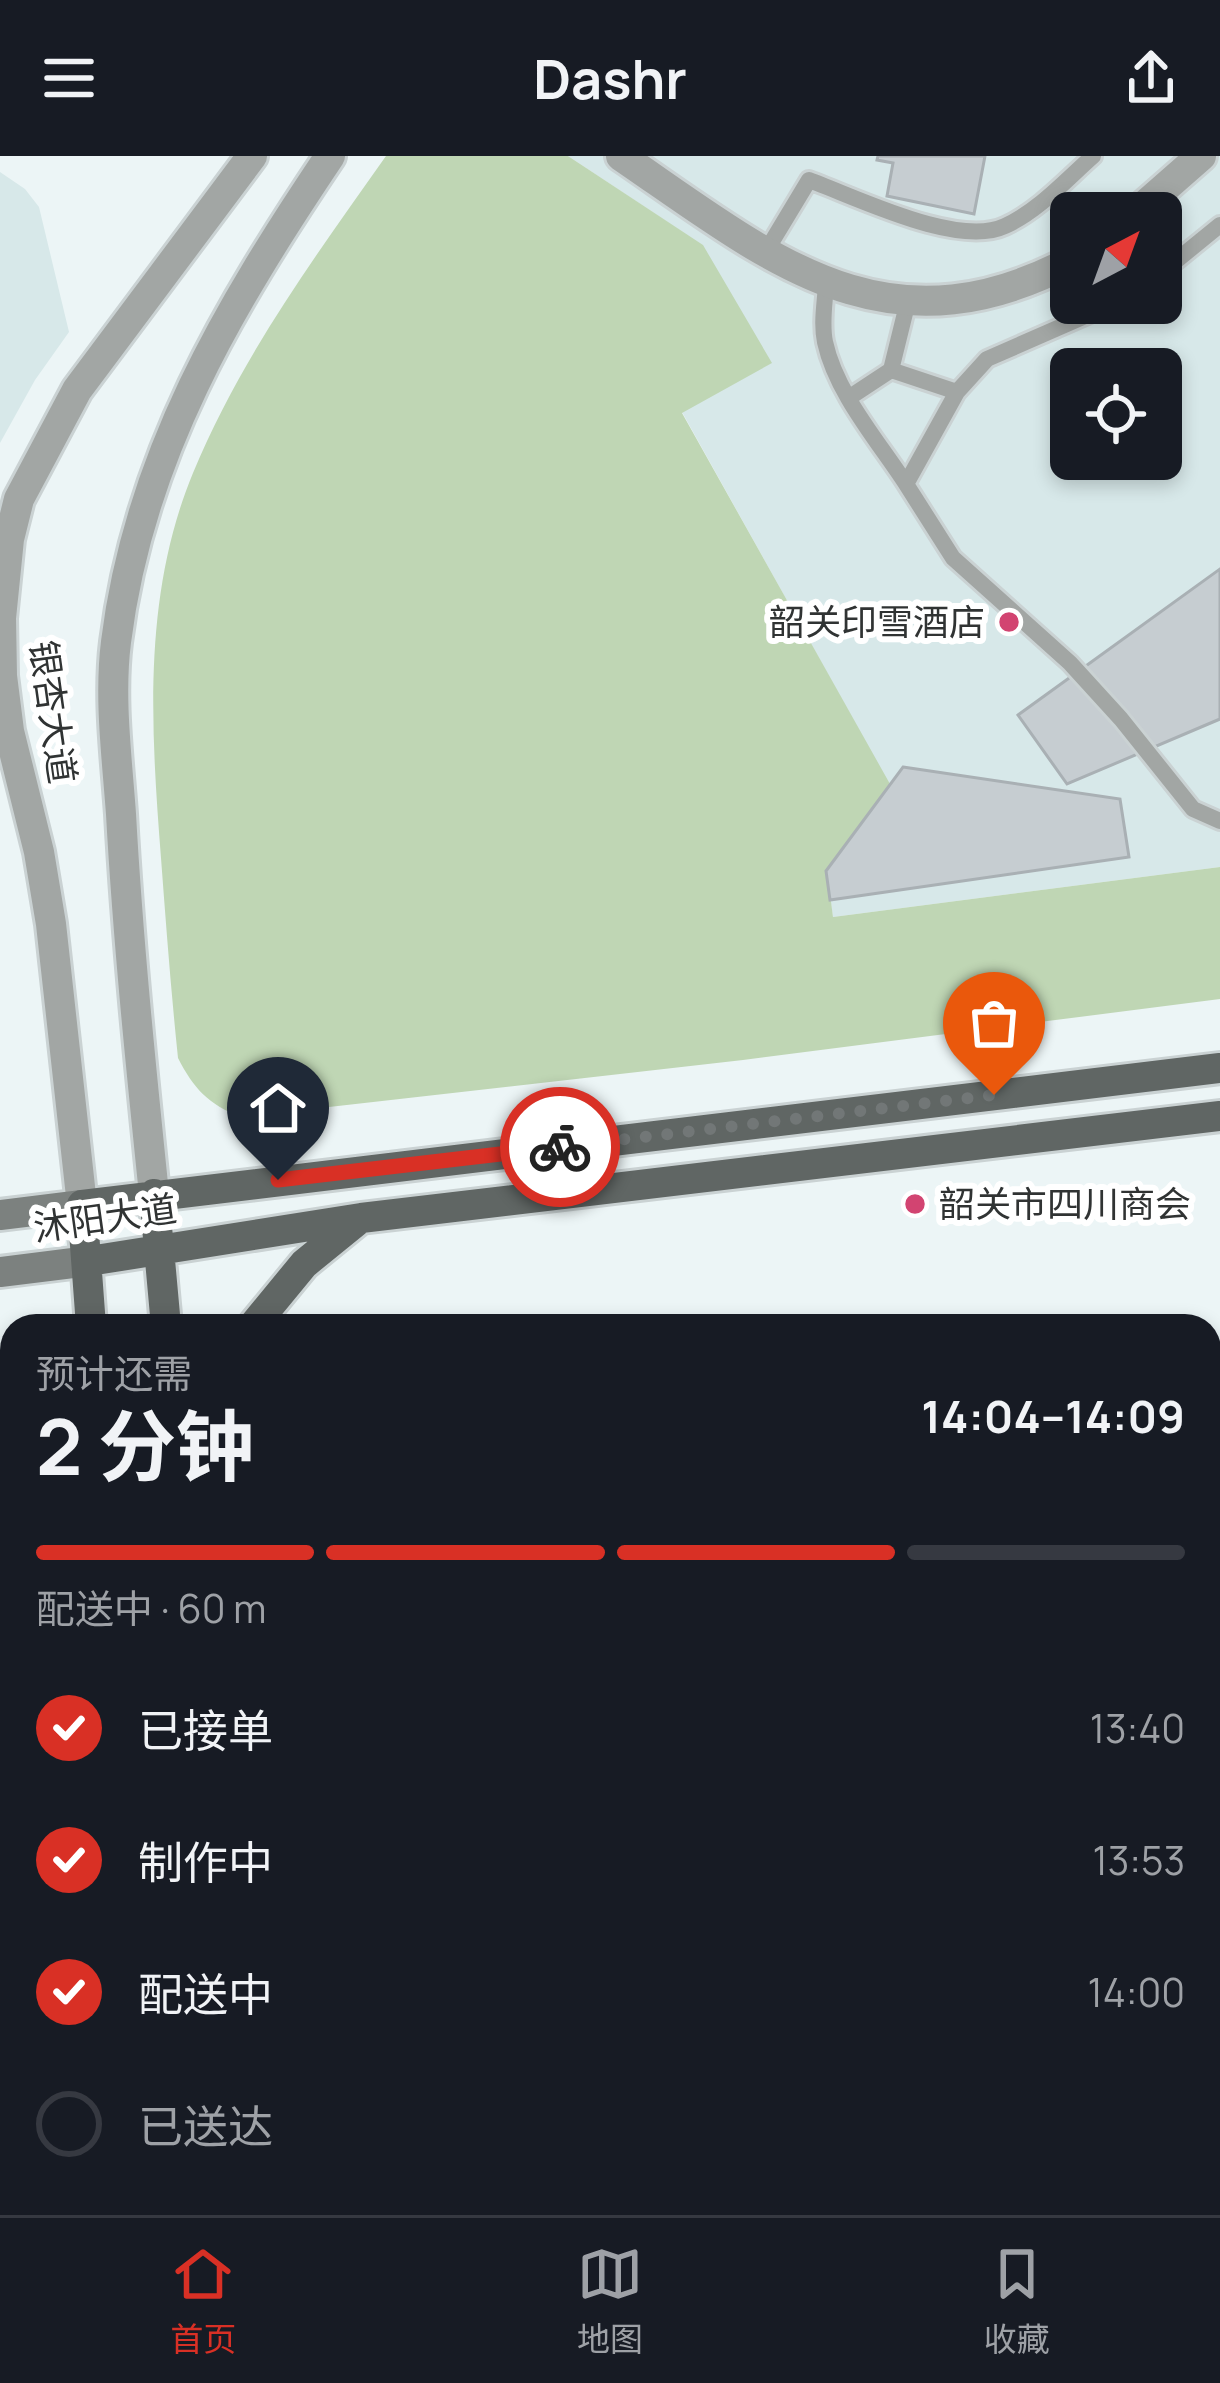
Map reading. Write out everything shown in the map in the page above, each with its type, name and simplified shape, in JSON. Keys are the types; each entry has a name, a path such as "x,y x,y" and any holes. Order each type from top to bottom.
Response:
{"main road":[{"name":"沐阳大道","path":"0,1215 1220,1068"},
{"name":"沐阳大道","path":"0,1271 361,1218 1220,1116"},
{"path":"154,1194 165,1314"},
{"path":"82,1205 90,1314"},
{"path":"263,1314 304,1264 361,1218"}],"street":[{"name":"银杏大道","path":"82,1205 51,924 9,731 2,676 4,540 19,499 77,390 252,156"},
{"name":"银杏大道","path":"154,1194 129,948 115,711 118,627 145,506 168,438 224,320 330,156"},
{"path":"621,156 765,253 826,284 864,296 955,300 1014,287 1050,271"},
{"path":"1160,192 1202,156"}],"lane":[{"path":"765,253 809,180 974,235 1025,215 1093,156"},
{"path":"1182,256 1220,225"},
{"path":"826,284 825,342 850,397 953,558 1091,685 1192,809 1220,821"},
{"path":"850,397 891,370 908,301"},
{"path":"906,484 957,392 987,359 1067,324"},
{"path":"891,370 957,392"}],"shaded area":[{"name":"韶关印雪酒店","path":"568,156 1220,156 1220,867 833,917 826,871 889,784 682,412 771,363 702,245"},
{"path":"0,172 25,189 39,207 69,332 0,443"}],"green space":[{"path":"386,156 568,156 703,245 772,363 682,413 890,784 827,871 833,917 1220,867 1220,999 241,1117 203,1094 178,1058 157,809 154,663 165,567 193,473 233,389 280,309"}],"building":[{"path":"878,156 985,156 974,214 887,196 893,163 877,160"},
{"path":"1220,569 1220,719 1067,784 1018,715"},
{"path":"903,767 1120,799 1129,857 830,900 826,871"}],"way so far":[{"path":"560,1147 994,1095"}],"place":[{"name":"韶关印雪酒店","path":"1009,622"},
{"name":"韶关市四川商会","path":"915,1204"}],"route":[{"path":"278,1180 560,1147"}]}
